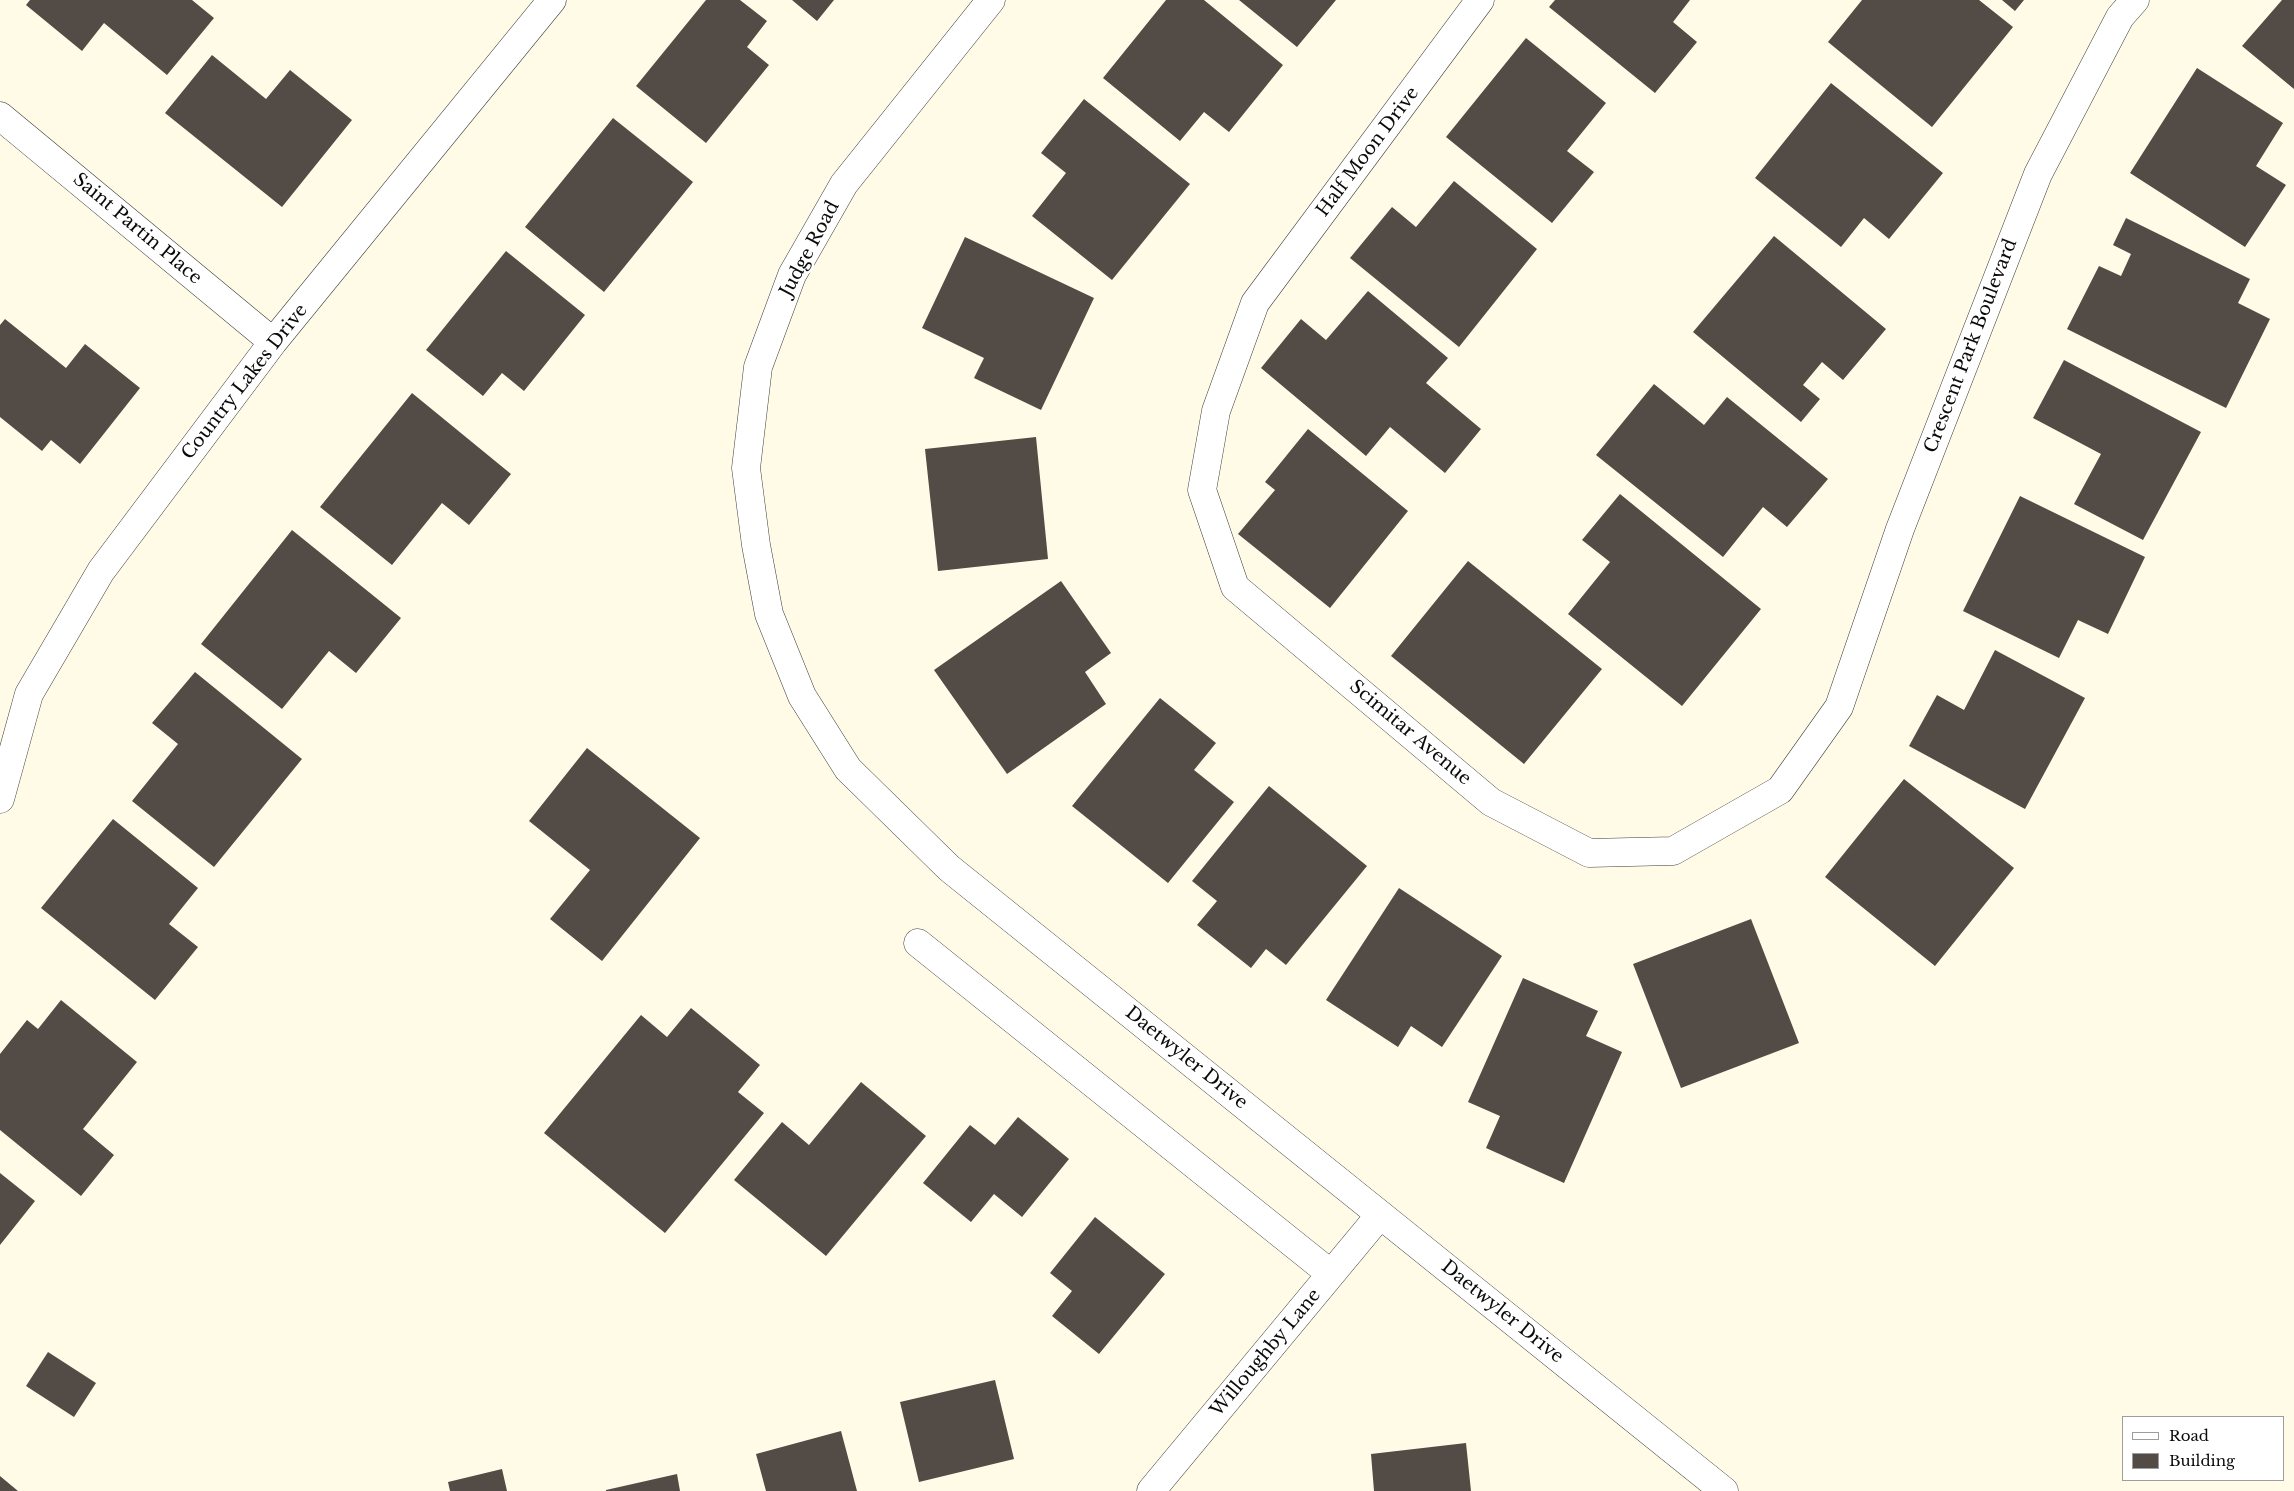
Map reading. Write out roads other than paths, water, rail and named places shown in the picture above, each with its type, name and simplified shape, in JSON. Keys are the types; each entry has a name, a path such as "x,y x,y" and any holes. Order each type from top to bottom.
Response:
{"street":[{"name":"Country Lakes Drive","path":"0,800 29,694 101,571 273,342 552,0"},
{"name":"Judge Road","path":"756,545 746,468 758,367 792,275 844,184 991,0"},
{"name":"Half Moon Drive","path":"1255,303 1480,0"},
{"name":"Crescent Park Boulevard","path":"1839,707 1900,529 2038,174 2120,17 2135,0"},
{"name":"Saint Partin Place","path":"0,116 273,342"},
{"name":"Scimitar Avenue","path":"1255,303 1216,412 1202,490 1235,587 1491,802 1589,853 1673,851 1780,790 1839,707"},
{"name":"Daetwyler Drive","path":"756,545 769,614 802,696 848,769 950,868 1724,1491"},
{"path":"918,943 1331,1274"},
{"name":"Willoughby Lane","path":"1151,1491 1380,1215"}]}
